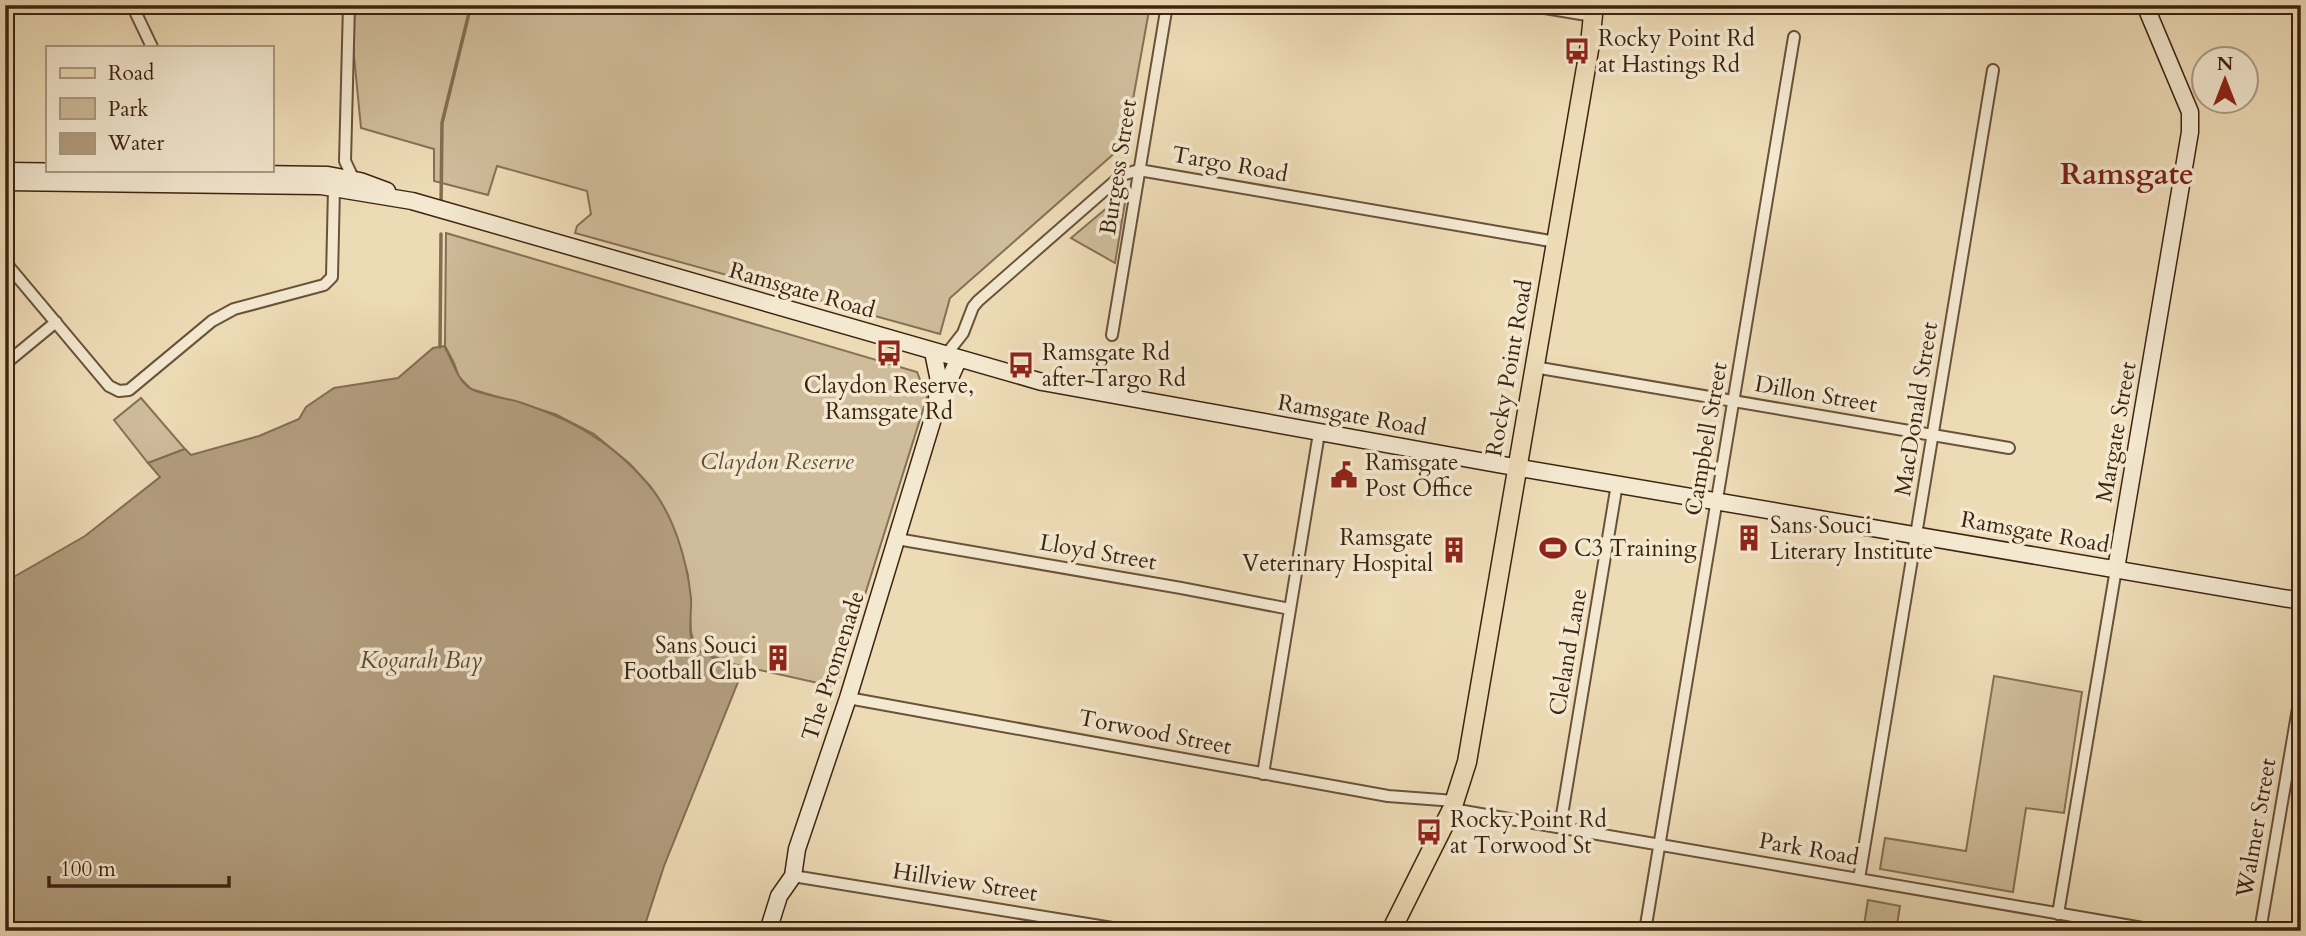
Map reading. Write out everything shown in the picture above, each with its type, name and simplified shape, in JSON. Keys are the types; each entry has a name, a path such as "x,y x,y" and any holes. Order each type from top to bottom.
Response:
{"main road":[{"name":"Margate Street","path":"2116,569 2190,132 2190,111 2145,5"},
{"name":"Rocky Point Road","path":"1391,931 1454,805 1467,762 1594,11"},
{"name":"Ramsgate Road","path":"5,171 46,171"},
{"name":"Ramsgate Road","path":"232,172 331,181 412,201 951,358 1081,390 2301,601"},
{"name":"Ramsgate Road","path":"5,182 354,180 378,186 412,201"},
{"name":"The Promenade","path":"935,412 939,382 951,358"},
{"name":"The Promenade","path":"768,931 779,896 793,876 797,849 848,698 951,358"}],"street":[{"path":"132,5 152,46"},
{"path":"349,5 345,160 354,180"},
{"name":"Burgess Street","path":"1112,335 1167,5"},
{"path":"1527,5 1594,11"},
{"name":"Campbell Street","path":"1644,931 1794,37"},
{"name":"MacDonald Street","path":"1859,879 1993,70"},
{"path":"5,262 109,386 119,391 129,390 212,321 234,309 324,285 332,277 331,181 345,160"},
{"name":"Targo Road","path":"951,358 978,301 1122,175 1139,170 1556,242"},
{"path":"5,364 56,322"},
{"path":"951,358 964,346 963,333"},
{"name":"Dillon Street","path":"1534,367 2009,448"},
{"path":"1263,774 1319,433"},
{"name":"Cleland Lane","path":"1560,827 1617,484"},
{"name":"Lloyd Street","path":"897,539 1290,609"},
{"name":"Margate Street","path":"2058,914 2116,569"},
{"name":"Walmer Street","path":"2260,931 2301,691"},
{"name":"Torwood Street","path":"848,698 1263,774 1454,805"},
{"name":"Park Road","path":"1454,805 1658,845 2058,914 2106,926 2160,931"},
{"name":"Hillview Street","path":"793,876 1130,931"}],"green space":[{"path":"349,5 1150,5 1125,144 950,298 940,334 575,233 577,226 591,214 587,191 497,166 488,195 434,181 434,149 361,128"},
{"path":"1127,191 1115,263 1071,238"},
{"name":"Claydon Reserve","path":"446,233 917,372 927,397 836,687 733,664 700,651 695,646 691,632 688,575 675,534 651,487 630,464 594,434 555,414 471,389 459,377 445,346"},
{"path":"141,398 185,449 148,463 114,420"},
{"path":"1994,676 2082,692 2064,813 2026,808 2013,892 1880,869 1885,838 1966,851"},
{"path":"1868,900 1900,906 1896,931 1863,931"}],"water":[{"name":"Kogarah Bay","path":"444,346 457,373 468,387 519,402 574,425 605,444 648,484 665,509 678,538 691,598 690,629 694,646 706,655 733,664 738,682 664,866 643,931 5,931 5,582 85,536 160,477 148,463 185,449 191,455 259,436 299,419 306,407 334,388 398,378 433,348"}],"waterway":[{"path":"441,206 442,123 471,5"},
{"path":"440,347 441,234"}],"place":[{"name":"Rocky Point Rd at Hastings Rd","path":"1577,51"},
{"name":"Claydon Reserve, Ramsgate Rd","path":"889,353"},
{"name":"Ramsgate Rd after Targo Rd","path":"1021,365"},
{"name":"Ramsgate Post Office","path":"1344,475"},
{"name":"Sans Souci Literary Institute","path":"1749,538"},
{"name":"C3 Training","path":"1553,548"},
{"name":"Ramsgate Veterinary Hospital","path":"1454,550"},
{"name":"Sans Souci Football Club","path":"778,658"},
{"name":"Rocky Point Rd at Torwood St","path":"1429,832"}],"district":[{"name":"Ramsgate","path":"2127,174"}]}
